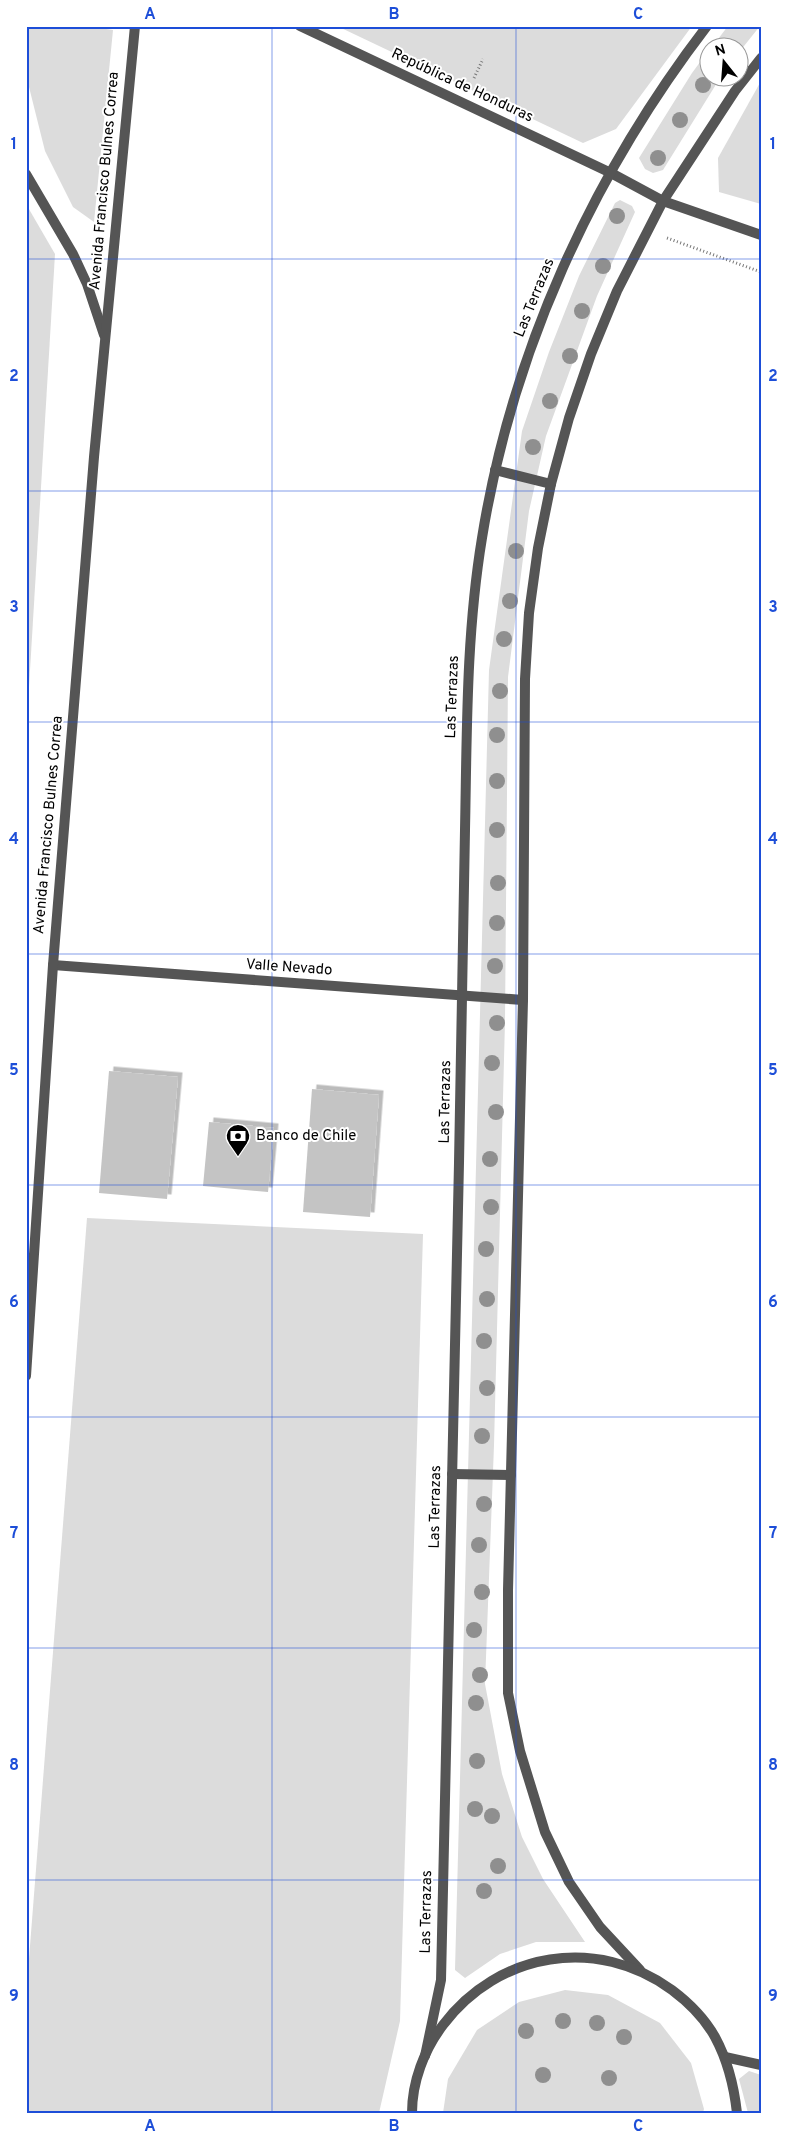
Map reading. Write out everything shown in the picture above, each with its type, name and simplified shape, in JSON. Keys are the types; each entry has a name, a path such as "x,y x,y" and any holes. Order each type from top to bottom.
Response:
{"street":[{"name":"Avenida Francisco Bulnes Correa","path":"26,1376 53,965 105,338 135,26"},
{"name":"República de Honduras","path":"300,26 611,173 663,201 761,235"},
{"path":"611,173 676,67 707,26"},
{"path":"640,1970 600,1927 569,1882 545,1832 520,1750 508,1693 510,1476 523,1000 525,679 530,604 538,548 551,484 569,418 591,354 617,291 663,201 735,91 761,58"},
{"name":"Las Terrazas","path":"425,2056 441,1980 463,996 468,672 475,585 495,470 531,347 554,287 580,229 611,173"},
{"name":"Avenida Francisco Bulnes Correa","path":"26,174 73,254 105,338"},
{"path":"495,470 551,484"},
{"name":"Valle Nevado","path":"53,965 523,1000"},
{"path":"452,1474 510,1476"},
{"path":"412,2113 414,2089 425,2056 436,2033 469,1996 489,1981 535,1962 585,1957 622,1964 640,1970 682,1997 714,2035 725,2057 734,2087 737,2113"},
{"path":"725,2057 761,2065"}],"path":[{"path":"474,78 483,59"},
{"path":"647,230 761,272"}],"shaded area":[{"path":"26,26 86,26 113,30 94,222 73,207 45,151 26,75"},
{"path":"337,26 692,26 616,129 583,143"},
{"path":"728,26 760,26 750,38 719,38"},
{"path":"700,62 700,88 714,88 663,170 653,173 645,169 639,158"},
{"path":"761,81 761,204 719,192 718,158"},
{"path":"620,200 632,206 635,212 597,296 546,436 529,511 508,677 505,1021 494,1445 485,1684 502,1774 522,1837 543,1879 585,1942 536,1942 500,1954 465,1978 455,1970 489,670 522,431 549,352 579,276 615,203"},
{"path":"26,204 55,254 26,737"},
{"path":"87,1218 423,1234 400,2021 379,2113 26,2113 26,1997"},
{"path":"565,1990 608,1995 660,2023 691,2063 704,2109 703,2113 443,2113 448,2079 477,2030 519,2002"},
{"path":"749,2071 761,2075 761,2113 748,2113 739,2079"}],"building":[{"path":"109,1071 178,1077 167,1199 99,1193"},
{"path":"312,1089 379,1095 370,1217 303,1212"},
{"name":"Banco de Chile","path":"209,1122 274,1128 268,1192 203,1186"}],"place":[{"name":"Banco de Chile","path":"238,1157"}]}
